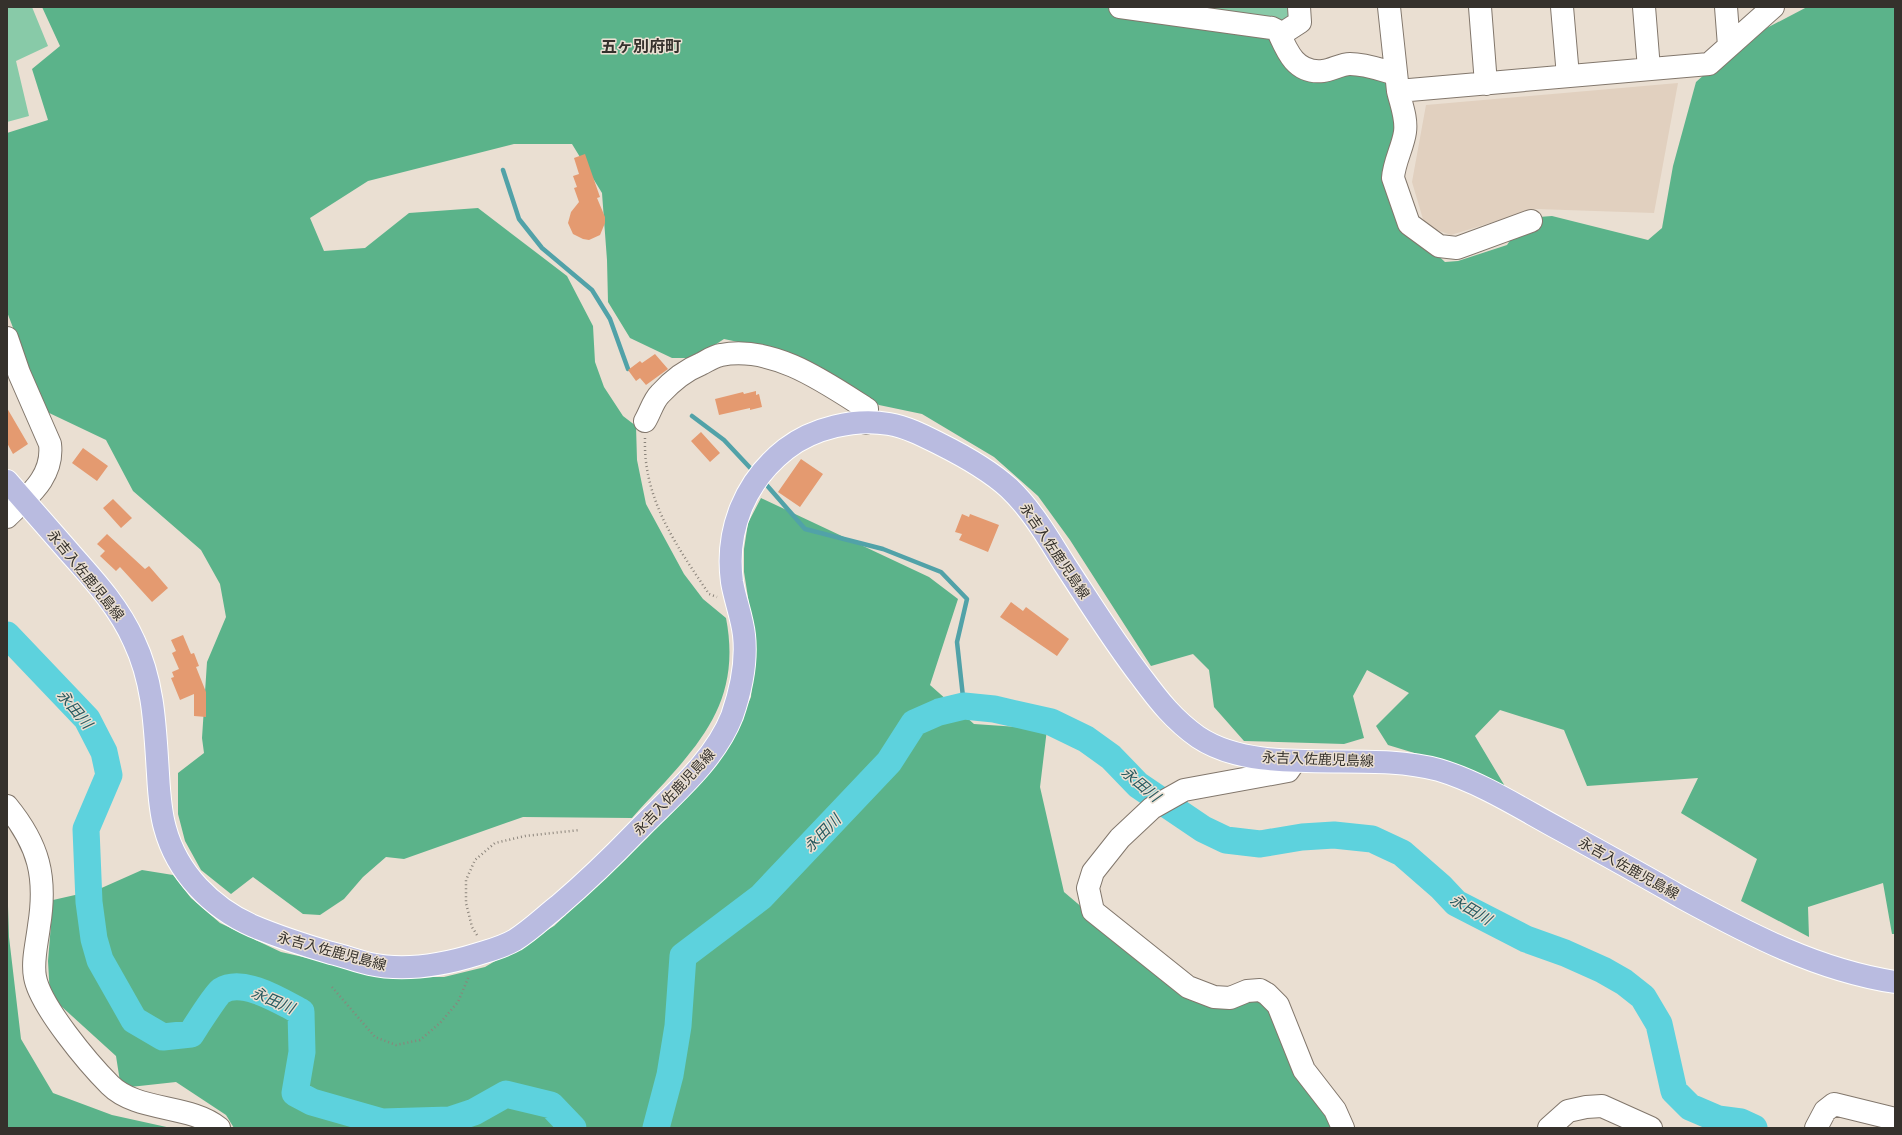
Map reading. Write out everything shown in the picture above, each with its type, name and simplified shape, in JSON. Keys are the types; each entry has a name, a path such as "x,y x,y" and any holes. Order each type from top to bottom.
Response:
{"main road":[{"name":"永吉入佐鹿児島線","path":"7,481 121,614 137,645 149,682 153,707 159,790 165,828 178,860 194,883 215,904 239,920 279,938 373,965 394,968 431,966 456,962 499,949 524,935 598,871 703,764 718,743 731,718 742,681 745,652 744,633 735,593 731,559 732,537 740,510 756,478 782,452 796,442 824,429 857,423 889,424 933,440 962,455 988,472 1014,493 1036,519 1123,654 1166,710 1177,721 1205,741 1221,749 1244,755 1295,761 1378,761 1414,765 1443,771 1498,795 1705,910 1786,951 1822,965 1895,982"}],"street":[{"path":"1120,7 1194,12 1272,28 1278,31 1287,52 1299,66 1309,70 1323,71 1349,64 1361,65 1397,83 1486,84 1709,64 1773,7"},
{"path":"1280,35 1300,22 1299,7"},
{"path":"1389,7 1397,83 1406,125 1394,170 1394,178 1409,224 1439,246 1457,248 1531,221"},
{"path":"1480,7 1486,84"},
{"path":"1562,7 1568,76"},
{"path":"1644,7 1649,69"},
{"path":"1726,7 1729,46"},
{"path":"7,338 19,373 50,444 52,455 44,478 37,488 7,516"},
{"path":"645,421 659,395 689,369 720,355 746,353 771,359 806,373 847,396 867,409 857,423"},
{"path":"1295,761 1288,771 1184,790 1152,808 1120,838 1093,872 1088,888 1093,911 1188,987 1214,997 1230,998 1247,991 1260,990 1267,994 1278,1005 1304,1070 1335,1110 1342,1128"},
{"path":"7,806 29,837 39,866 43,888 42,908 34,958 34,976 39,991 73,1044 111,1087 132,1099 200,1118 219,1128"},
{"path":"1816,1128 1825,1111 1834,1104 1895,1119"},
{"path":"1549,1128 1568,1111 1586,1106 1602,1106 1651,1128"}],"path":[{"path":"645,421 647,474 656,507 676,543 709,594 735,593"}],"shaded area":[{"path":"1678,83 1654,213 1536,209 1451,235 1425,226 1412,182 1426,105"}],"green space":[{"path":"7,7 32,7 48,46 16,61 29,116 7,122"},
{"path":"42,7 1108,7 1130,18 1276,38 1279,56 1357,70 1389,82 1401,113 1404,224 1445,262 1458,261 1507,245 1525,218 1552,216 1648,240 1662,228 1673,166 1696,82 1742,41 1807,7 1895,7 1895,934 1892,934 1883,883 1808,907 1809,937 1741,901 1757,859 1681,813 1698,778 1587,786 1564,730 1500,710 1475,736 1506,788 1444,762 1388,745 1376,726 1409,693 1367,670 1353,696 1364,738 1344,744 1244,741 1214,707 1209,670 1193,654 1151,666 1070,540 1038,496 994,457 922,414 879,405 776,350 724,339 695,358 672,358 630,338 608,302 607,260 602,193 572,144 514,144 368,181 310,218 324,251 365,248 409,213 478,208 567,276 593,326 595,362 604,387 623,416 636,426 637,460 646,504 684,574 703,599 726,618 729,651 727,679 719,705 707,729 692,751 632,818 523,817 404,859 386,857 363,877 344,899 320,915 303,914 253,877 231,894 201,870 185,841 178,814 178,773 204,753 202,738 207,662 226,617 220,584 201,550 133,491 106,440 45,411 7,312 7,133 48,120 32,69 60,46"},
{"path":"1198,7 1292,7 1289,21 1207,15"},
{"path":"761,498 929,577 958,599 930,685 974,724 1047,729 1040,787 1064,892 1097,920 1200,1000 1251,997 1265,1000 1337,1128 234,1128 226,1115 176,1082 121,1088 116,1056 50,996 48,961 53,900 97,890 142,870 173,875 191,898 220,923 281,952 391,977 444,977 485,967 554,926 647,838 730,743 751,697 755,642 744,572 744,549 748,523"},
{"path":"7,875 9,937 21,1039 53,1093 112,1115 171,1128 7,1128"}],"building":[{"path":"585,154 600,197 597,198 605,217 605,223 600,235 589,240 573,234 568,223 571,212 579,202 574,188 577,187 573,176 579,174 574,158"},
{"path":"655,354 668,369 646,385 640,378 636,381 628,370 640,361 642,363"},
{"path":"756,391 756,395 759,394 762,407 750,410 750,408 719,415 715,399 743,392 744,394"},
{"path":"7,408 28,444 13,454 7,443"},
{"path":"701,432 720,453 710,462 691,441"},
{"path":"83,448 108,466 97,481 72,463"},
{"path":"801,459 823,474 800,507 778,492"},
{"path":"113,499 132,518 121,528 103,508"},
{"path":"962,514 969,517 970,514 999,525 988,552 959,540 962,534 955,532"},
{"path":"107,534 145,569 149,566 168,588 152,602 120,567 116,571 100,556 105,551 97,544"},
{"path":"1011,602 1023,611 1026,607 1069,639 1057,656 1000,617"},
{"path":"183,635 191,654 194,653 199,666 196,667 206,692 206,717 194,716 194,694 180,700 171,678 174,677 172,672 179,669 172,653 176,651 171,640"}],"waterway":[{"path":"503,170 519,219 542,248 592,290 610,319 628,369"},
{"path":"692,416 724,440 754,472"},
{"path":"764,482 805,529 883,549 941,572 967,599 957,642 964,706"},
{"name":"永田川","path":"7,635 87,719 104,752 109,775 86,829 89,902 94,939 100,960 134,1020 163,1037 191,1034 221,991 230,987 251,989 273,997 301,1012 302,1052 295,1093 312,1102 382,1122 450,1120 474,1112 506,1094 551,1105 573,1128"},
{"name":"永田川","path":"656,1128 670,1075 678,1026 683,956 761,897 889,762 914,723 939,712 964,706 994,709 1051,722 1086,739 1111,757 1138,785 1203,829 1226,840 1260,844 1302,837 1334,835 1372,839 1402,853 1441,887 1456,903 1526,939 1565,953 1603,970 1624,982 1643,997 1659,1024 1674,1091 1690,1107 1718,1119 1741,1122 1754,1128"}],"district":[{"name":"五ヶ別府町","path":"641,46"}]}
